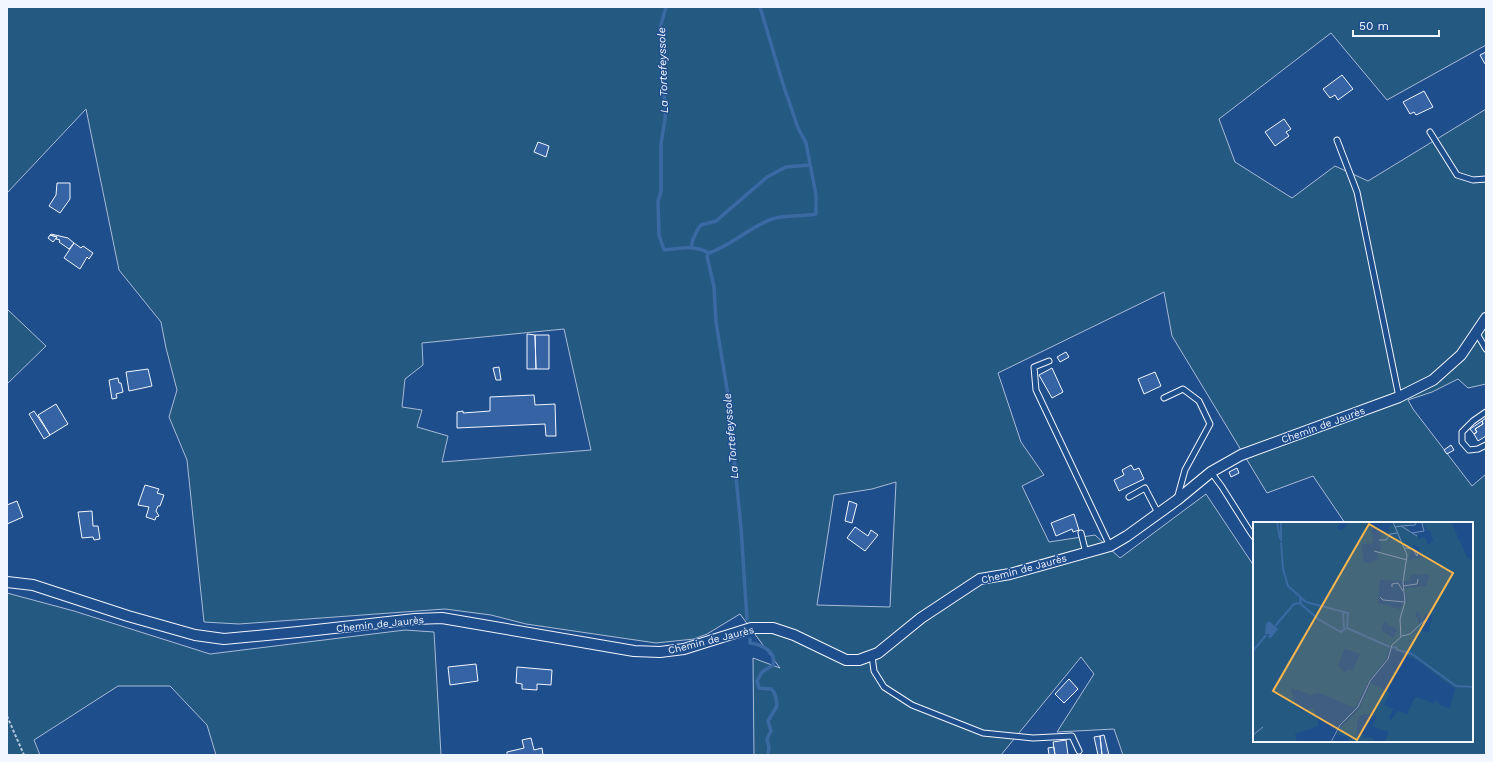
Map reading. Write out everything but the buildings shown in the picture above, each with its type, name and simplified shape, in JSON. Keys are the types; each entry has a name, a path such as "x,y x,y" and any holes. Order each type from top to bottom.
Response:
{"street":[{"name":"Chemin de Jaurès","path":"7,582 33,585 128,616 195,634 224,639 415,619 442,618 634,651 660,652 684,649 751,628 773,628 794,635 846,660 860,660 878,653 921,618 980,579 1010,574 1110,546 1177,500 1211,472 1241,455 1399,397 1433,380 1461,355 1486,318"}],"lane":[{"path":"1430,132 1457,175 1473,180 1486,178"},
{"path":"1337,140 1357,192 1399,397"},
{"path":"1476,332 1486,349"},
{"path":"1049,361 1034,368 1036,390 1110,546"},
{"path":"1164,398 1182,389 1199,401 1210,424 1185,470 1177,500"},
{"path":"1486,412 1473,421 1462,432 1462,442 1469,450 1478,449 1486,445"},
{"path":"1211,472 1222,486 1253,536"},
{"path":"1129,497 1145,488 1158,513"},
{"path":"1081,533 1086,553"},
{"path":"872,656 874,671 884,687 912,705 983,733 1033,738 1072,736 1079,751"}],"path":[{"path":"7,716 24,755"}],"shaded area":[{"path":"7,7 1486,7 1486,45 1387,100 1331,33 1219,119 1235,162 1292,198 1335,166 1368,181 1486,109 1486,384 1468,388 1458,379 1432,392 1408,400 1413,409 1472,486 1486,474 1486,755 1123,755 1114,729 1057,732 1094,674 1081,657 1001,755 754,755 753,658 780,668 740,614 707,634 694,639 656,643 526,624 491,615 445,609 239,624 204,622 187,460 169,417 177,390 161,322 119,270 86,109 7,193","holes":["1164,292 1172,336 1267,493 1313,476 1344,522 1473,522 1473,742 1253,742 1253,564 1206,494 1120,558 1095,535 1049,542 1022,486 1044,475 1021,442 998,373","564,329 591,450 442,462 448,436 417,427 422,410 402,407 405,379 423,365 422,343","896,482 890,607 817,605 834,495 872,489"]},
{"path":"7,309 46,346 7,384"},
{"path":"7,593 74,611 210,654 405,630 434,632 441,755 216,755 207,725 170,686 118,686 34,740 40,755 7,755"}],"waterway":[{"name":"La Tortefeyssole","path":"666,7 660,28 663,73 662,85 666,107 661,144 661,192 658,201 659,235 664,250 693,248 704,250 709,253"},
{"name":"La Tortefeyssole","path":"747,619 741,528 728,395 716,322 714,287 707,256 709,253 717,250 764,222 777,217 816,214 816,195 806,143 798,128 783,84 760,7"},
{"name":"La Tortefeyssole","path":"691,248 693,239 701,225 716,221 767,177 786,167 809,165"},
{"name":"La Tortefeyssole","path":"750,639 750,643 763,647 773,656 774,660 773,665 762,672 757,681 759,688 771,689 776,698 777,706 768,721 771,731 767,739 769,747 768,755"}]}
